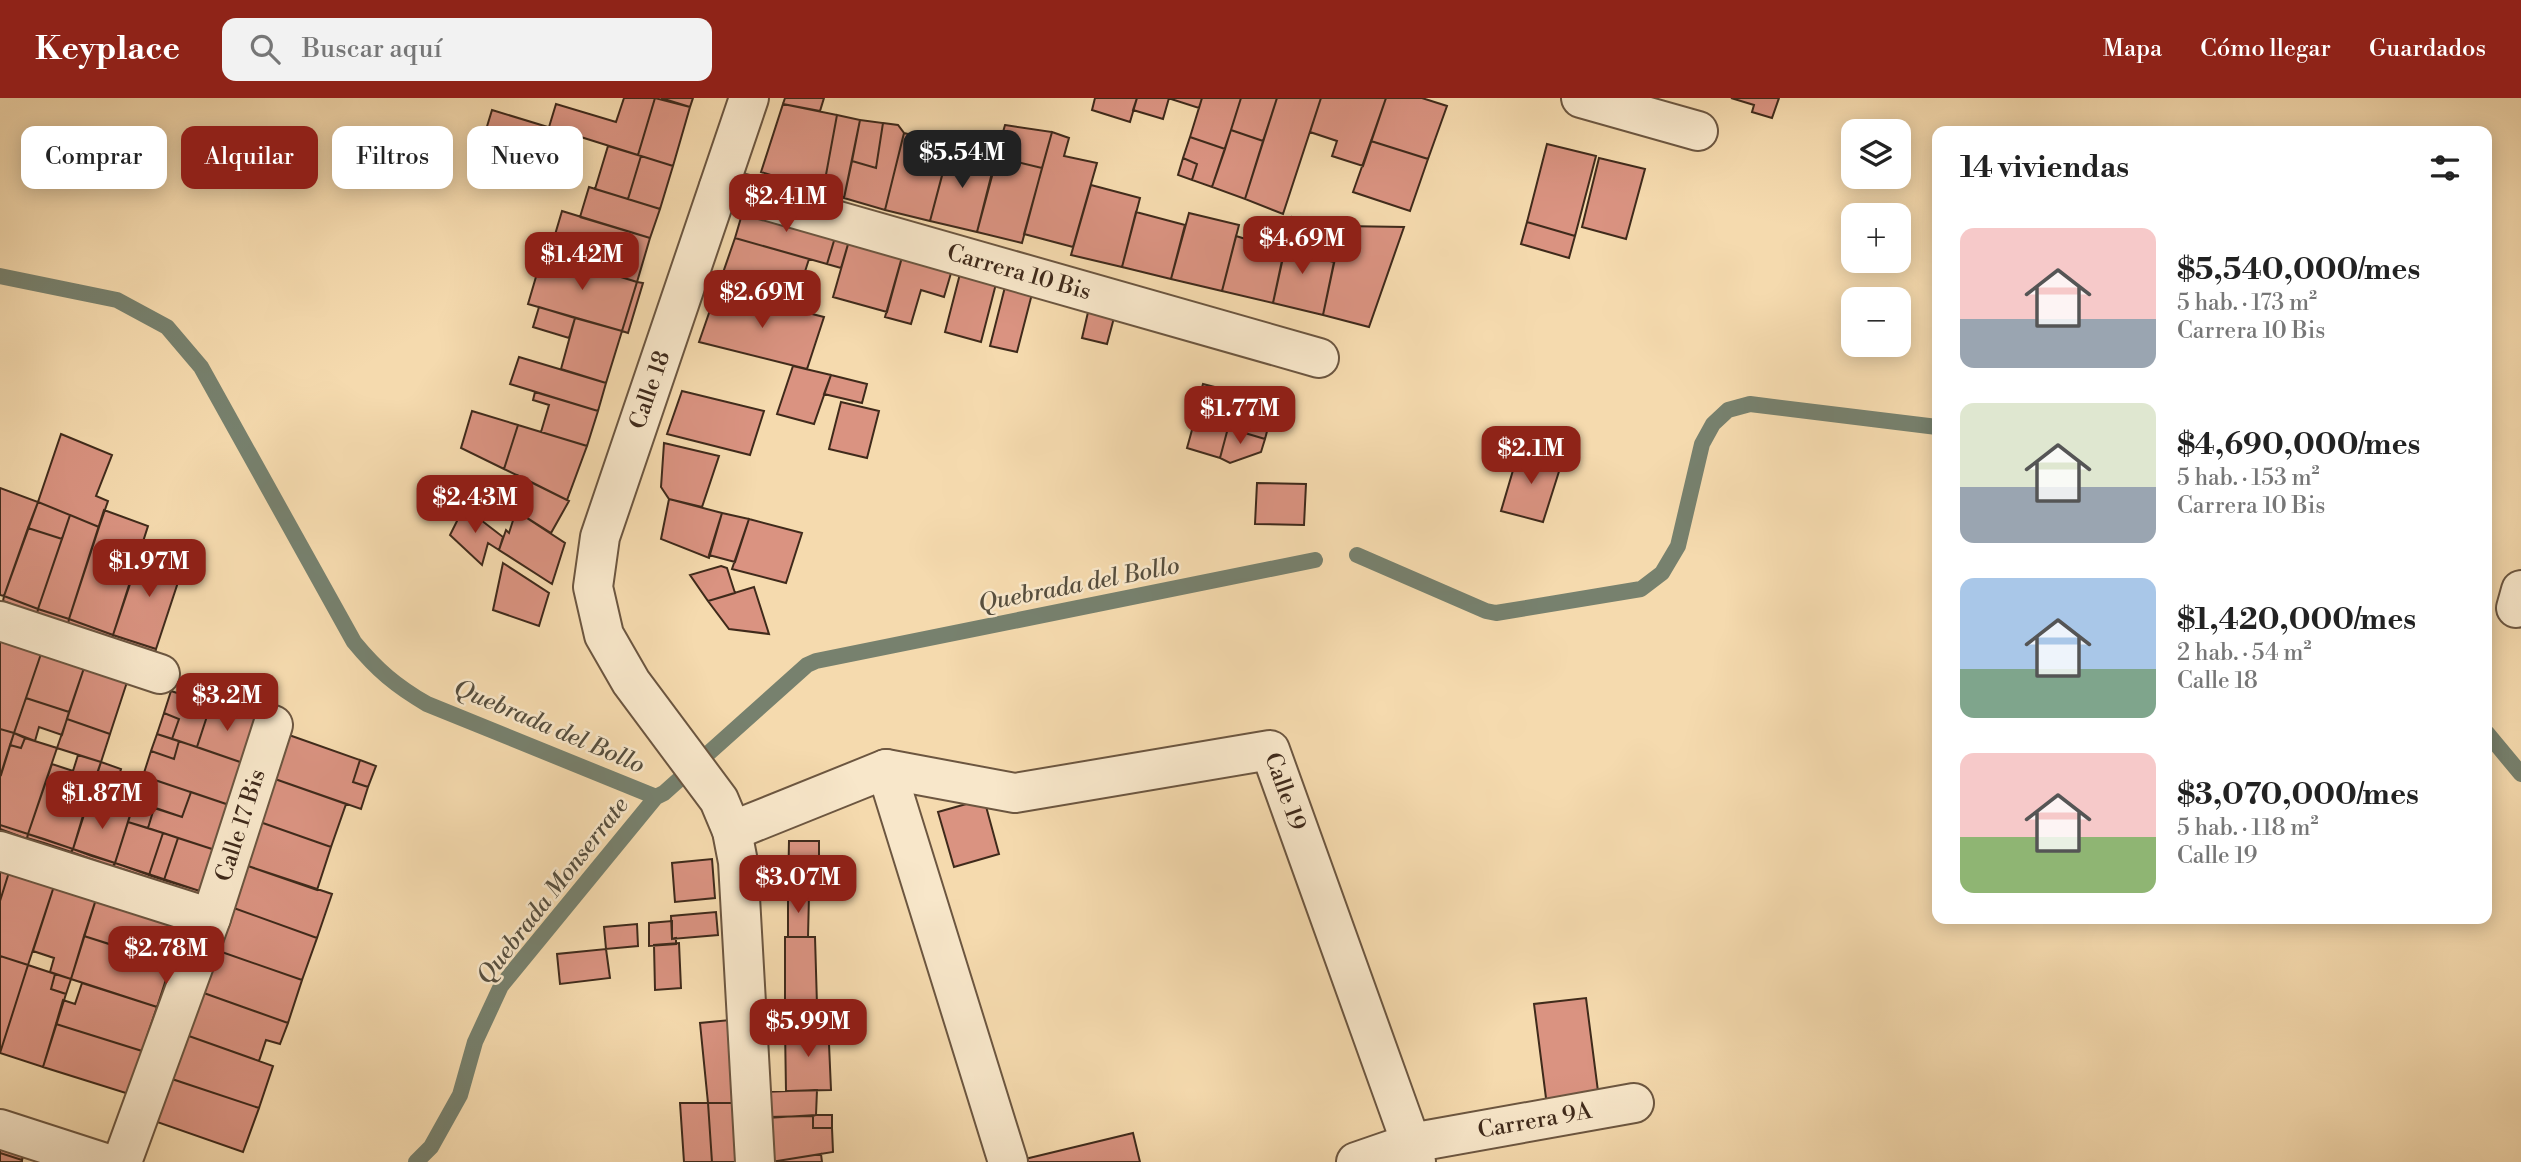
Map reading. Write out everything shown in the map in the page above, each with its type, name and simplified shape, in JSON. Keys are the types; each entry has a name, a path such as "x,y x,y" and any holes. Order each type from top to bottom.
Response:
{"street":[{"name":"Calle 18","path":"726,816 631,682 604,635 593,587 600,537 749,98"},
{"path":"1581,98 1698,131"},
{"name":"Carrera 10 Bis","path":"719,187 1319,358"},
{"path":"0,621 160,674"},
{"name":"Calle 17 Bis","path":"122,1162 211,918 274,725"},
{"name":"Calle 19","path":"886,769 1015,793 1270,750 1414,1152"},
{"path":"755,1162 738,862 726,816 886,769 1008,1162"},
{"path":"0,851 211,918"},
{"name":"Carrera 9A","path":"1356,1162 1414,1152 1634,1103"},
{"path":"0,1129 102,1162"}],"building":[{"path":"624,98 655,98 638,155 583,138 583,126 549,126 556,104 616,122"},
{"path":"655,98 690,107 673,166 638,155"},
{"path":"661,98 693,98 690,107"},
{"path":"785,98 824,98 820,111 783,104"},
{"path":"1095,98 1137,98 1130,122 1092,110"},
{"path":"1137,98 1169,98 1163,119 1133,110"},
{"path":"1168,98 1202,98 1199,108"},
{"path":"1202,98 1241,98 1225,149 1190,137"},
{"path":"1241,98 1277,98 1263,141 1231,130"},
{"path":"1277,98 1321,98 1283,214 1245,199"},
{"path":"1321,98 1386,98 1363,166 1332,156 1337,141 1310,132"},
{"path":"1386,98 1422,98 1447,106 1428,159 1371,141"},
{"path":"1731,98 1779,98 1772,118 1752,112 1754,105"},
{"path":"783,104 837,115 823,191 761,172"},
{"path":"492,110 544,126 487,126"},
{"path":"837,115 860,120 844,198 823,191"},
{"path":"860,120 883,123 876,168 852,161"},
{"path":"883,123 898,125 904,133 885,210 844,198 852,161 876,168"},
{"path":"1005,125 1052,132 1042,168 996,157"},
{"path":"1231,130 1263,141 1245,199 1212,187"},
{"path":"1052,132 1069,138 1064,156 1097,163 1073,247 1024,234"},
{"path":"904,133 950,145 930,221 885,210"},
{"path":"1190,137 1225,149 1212,187 1192,180 1197,164 1183,158"},
{"path":"1371,141 1428,159 1410,211 1353,192"},
{"path":"951,142 973,147 970,158 995,165 977,232 930,221"},
{"path":"1547,144 1596,156 1575,236 1527,222"},
{"path":"608,146 641,156 628,199 595,189"},
{"path":"641,156 673,166 660,209 628,199"},
{"path":"996,157 1042,168 1022,243 977,232"},
{"path":"1183,158 1197,164 1192,180 1178,175"},
{"path":"1599,158 1645,169 1626,239 1582,227"},
{"path":"1091,185 1140,198 1122,267 1071,255"},
{"path":"589,187 660,209 650,238 580,217"},
{"path":"745,204 837,231 827,264 735,238"},
{"path":"562,211 650,238 637,282 549,255"},
{"path":"1136,212 1185,225 1171,279 1122,267"},
{"path":"1189,213 1239,225 1222,291 1171,279"},
{"path":"1292,217 1304,219 1297,253 1334,262 1323,315 1273,303"},
{"path":"1322,222 1342,226 1334,262 1314,257"},
{"path":"1527,222 1575,236 1569,258 1521,244"},
{"path":"1342,226 1404,227 1369,327 1323,315"},
{"path":"837,231 851,234 841,268 827,264"},
{"path":"851,234 904,250 887,312 833,297"},
{"path":"1236,236 1284,251 1273,303 1222,291"},
{"path":"735,238 809,259 793,309 717,290"},
{"path":"904,250 954,263 944,297 921,290 911,324 885,317"},
{"path":"543,253 637,282 622,331 528,304"},
{"path":"962,266 998,276 981,342 945,332"},
{"path":"1007,279 1034,286 1017,352 990,346"},
{"path":"637,282 643,283 628,333 622,331"},
{"path":"717,290 824,317 807,369 699,342"},
{"path":"539,307 575,318 569,338 533,327"},
{"path":"1089,308 1115,314 1107,344 1082,338"},
{"path":"575,318 622,331 606,383 561,369"},
{"path":"519,357 606,383 598,411 510,384"},
{"path":"793,366 831,375 814,424 777,414"},
{"path":"831,375 867,384 862,403 824,394"},
{"path":"1203,384 1238,393 1232,411 1198,402"},
{"path":"682,391 764,411 750,455 667,434"},
{"path":"535,392 598,411 587,446 541,432 549,405 533,400"},
{"path":"1257,396 1275,401 1265,439 1228,428 1232,411 1252,416"},
{"path":"841,402 879,411 867,458 829,449"},
{"path":"1198,402 1232,411 1228,428 1195,419"},
{"path":"472,411 518,425 504,469 461,448"},
{"path":"1195,419 1228,428 1220,458 1187,448"},
{"path":"518,425 587,446 567,500 504,469"},
{"path":"1228,428 1265,439 1261,452 1230,463 1220,458"},
{"path":"61,434 112,455 96,496 108,501 99,527 38,502"},
{"path":"664,443 719,456 702,507 669,499 661,487"},
{"path":"1519,450 1562,462 1543,522 1501,511"},
{"path":"517,475 569,501 551,533 502,502"},
{"path":"1257,483 1306,484 1304,525 1255,524"},
{"path":"0,488 38,502 4,596 0,595"},
{"path":"669,499 722,513 709,558 661,539"},
{"path":"38,502 70,515 62,539 28,528"},
{"path":"464,507 503,537 499,550 488,543 482,565 450,535"},
{"path":"104,510 148,526 113,635 69,619"},
{"path":"516,511 565,543 552,584 499,550 506,530 509,533"},
{"path":"722,513 749,519 735,562 709,555"},
{"path":"70,515 99,527 69,619 38,609"},
{"path":"749,519 802,533 786,583 732,569"},
{"path":"28,528 62,539 38,609 4,596"},
{"path":"142,548 184,564 156,649 113,635"},
{"path":"503,563 549,593 539,626 493,610"},
{"path":"721,566 727,568 735,593 708,601 690,575"},
{"path":"754,587 769,634 729,629 708,601"},
{"path":"4,596 38,609 37,614 3,601"},
{"path":"38,609 69,619 68,624 37,614"},
{"path":"69,619 113,635 112,640 68,624"},
{"path":"0,634 43,648 14,733 0,729"},
{"path":"113,635 156,649 155,654 112,640"},
{"path":"43,648 86,662 69,712 26,698"},
{"path":"86,662 129,676 110,734 67,719"},
{"path":"171,691 211,704 197,747 172,739 179,719 164,713"},
{"path":"26,698 69,712 62,735 39,727 35,741 14,733"},
{"path":"213,701 259,716 257,719 211,704"},
{"path":"211,704 257,719 243,763 197,747"},
{"path":"164,713 179,719 172,739 157,734"},
{"path":"67,719 110,734 101,762 57,748"},
{"path":"0,729 14,733 1,775 0,775"},
{"path":"14,733 25,738 21,748 10,745"},
{"path":"157,734 179,741 174,759 151,751"},
{"path":"289,735 360,760 353,782 368,787 361,809 275,779"},
{"path":"25,738 57,748 28,834 0,825 0,777 10,745 21,748"},
{"path":"179,741 243,763 229,805 143,776 151,751 174,759"},
{"path":"78,755 101,762 73,849 28,834 52,764 73,771"},
{"path":"360,760 376,766 368,787 353,782"},
{"path":"101,762 121,769 115,788 137,795 131,812 88,799"},
{"path":"143,776 191,792 182,817 135,801"},
{"path":"275,779 346,804 331,847 260,822"},
{"path":"191,792 229,805 215,850 148,828 154,808 182,817"},
{"path":"88,799 131,812 115,863 73,849"},
{"path":"984,799 999,854 954,867 938,812"},
{"path":"135,801 154,808 148,828 128,822"},
{"path":"128,822 163,833 149,875 115,863"},
{"path":"260,822 331,847 317,890 245,865"},
{"path":"0,825 28,834 27,839 0,829"},
{"path":"163,833 178,838 164,880 149,875"},
{"path":"28,834 73,849 71,852 27,838"},
{"path":"178,838 215,850 200,891 164,880"},
{"path":"789,841 819,841 819,895 788,894"},
{"path":"73,849 115,863 113,867 71,852"},
{"path":"712,859 715,898 675,902 672,863"},
{"path":"0,861 10,869 0,901"},
{"path":"115,863 200,891 203,896 113,866"},
{"path":"245,865 332,894 317,938 231,907"},
{"path":"10,869 55,883 28,965 0,956 0,901"},
{"path":"56,880 98,893 71,979 50,972 54,958 33,951"},
{"path":"98,893 184,921 176,947 127,931 122,948 84,936"},
{"path":"788,894 809,894 808,937 788,937"},
{"path":"231,907 317,938 302,980 216,950"},
{"path":"716,912 718,935 672,939 671,916"},
{"path":"189,918 174,965 171,964 184,921"},
{"path":"672,921 672,939 676,938 676,944 649,946 649,923"},
{"path":"637,924 638,946 606,949 604,927"},
{"path":"127,931 176,947 171,964 122,948"},
{"path":"84,936 171,964 157,1007 71,979"},
{"path":"785,937 815,937 817,1005 785,1008"},
{"path":"679,943 681,988 655,990 654,945"},
{"path":"606,949 610,978 560,984 557,954"},
{"path":"216,950 302,980 288,1023 201,992"},
{"path":"0,956 28,965 0,1053"},
{"path":"171,964 174,965 160,1008 157,1007"},
{"path":"28,965 55,974 51,989 66,994 43,1067 0,1053"},
{"path":"55,974 71,979 66,994 51,989"},
{"path":"82,983 157,1007 142,1051 56,1024 63,1000 75,1004"},
{"path":"201,992 288,1023 280,1044 266,1040 259,1061 186,1035"},
{"path":"1586,998 1599,1099 1547,1106 1534,1004"},
{"path":"730,1020 737,1103 708,1103 700,1023"},
{"path":"56,1024 142,1051 129,1094 43,1067"},
{"path":"833,1027 833,1043 829,1044 831,1090 786,1091 785,1028"},
{"path":"186,1035 273,1066 259,1108 172,1079"},
{"path":"172,1079 259,1108 243,1152 157,1122"},
{"path":"817,1090 816,1115 767,1118 761,1092"},
{"path":"680,1103 708,1103 712,1162 684,1162"},
{"path":"708,1103 737,1103 743,1162 712,1162"},
{"path":"832,1115 832,1128 813,1128 813,1116"},
{"path":"813,1116 813,1128 832,1128 833,1152 771,1162 769,1117"},
{"path":"1133,1133 1140,1162 1026,1162 1025,1159"},
{"path":"0,1147 24,1154 22,1160 0,1153"},
{"path":"0,1153 22,1160 22,1162 0,1162"},
{"path":"821,1154 822,1162 771,1162"}],"waterway":[{"name":"Quebrada del Bollo","path":"0,276 117,300 167,327 201,367 354,642 396,684 427,704 656,797 664,793 807,665 816,661 1315,560"},
{"name":"Quebrada del Bollo","path":"1357,555 1496,613 1641,589 1662,573 1678,546 1702,444 1713,424 1728,410 1750,404 1932,426"},
{"name":"Quebrada del Bollo","path":"2492,739 2521,774"},
{"name":"Quebrada Monserrate","path":"416,1162 431,1147 460,1095 475,1042 501,986 656,797"}]}
